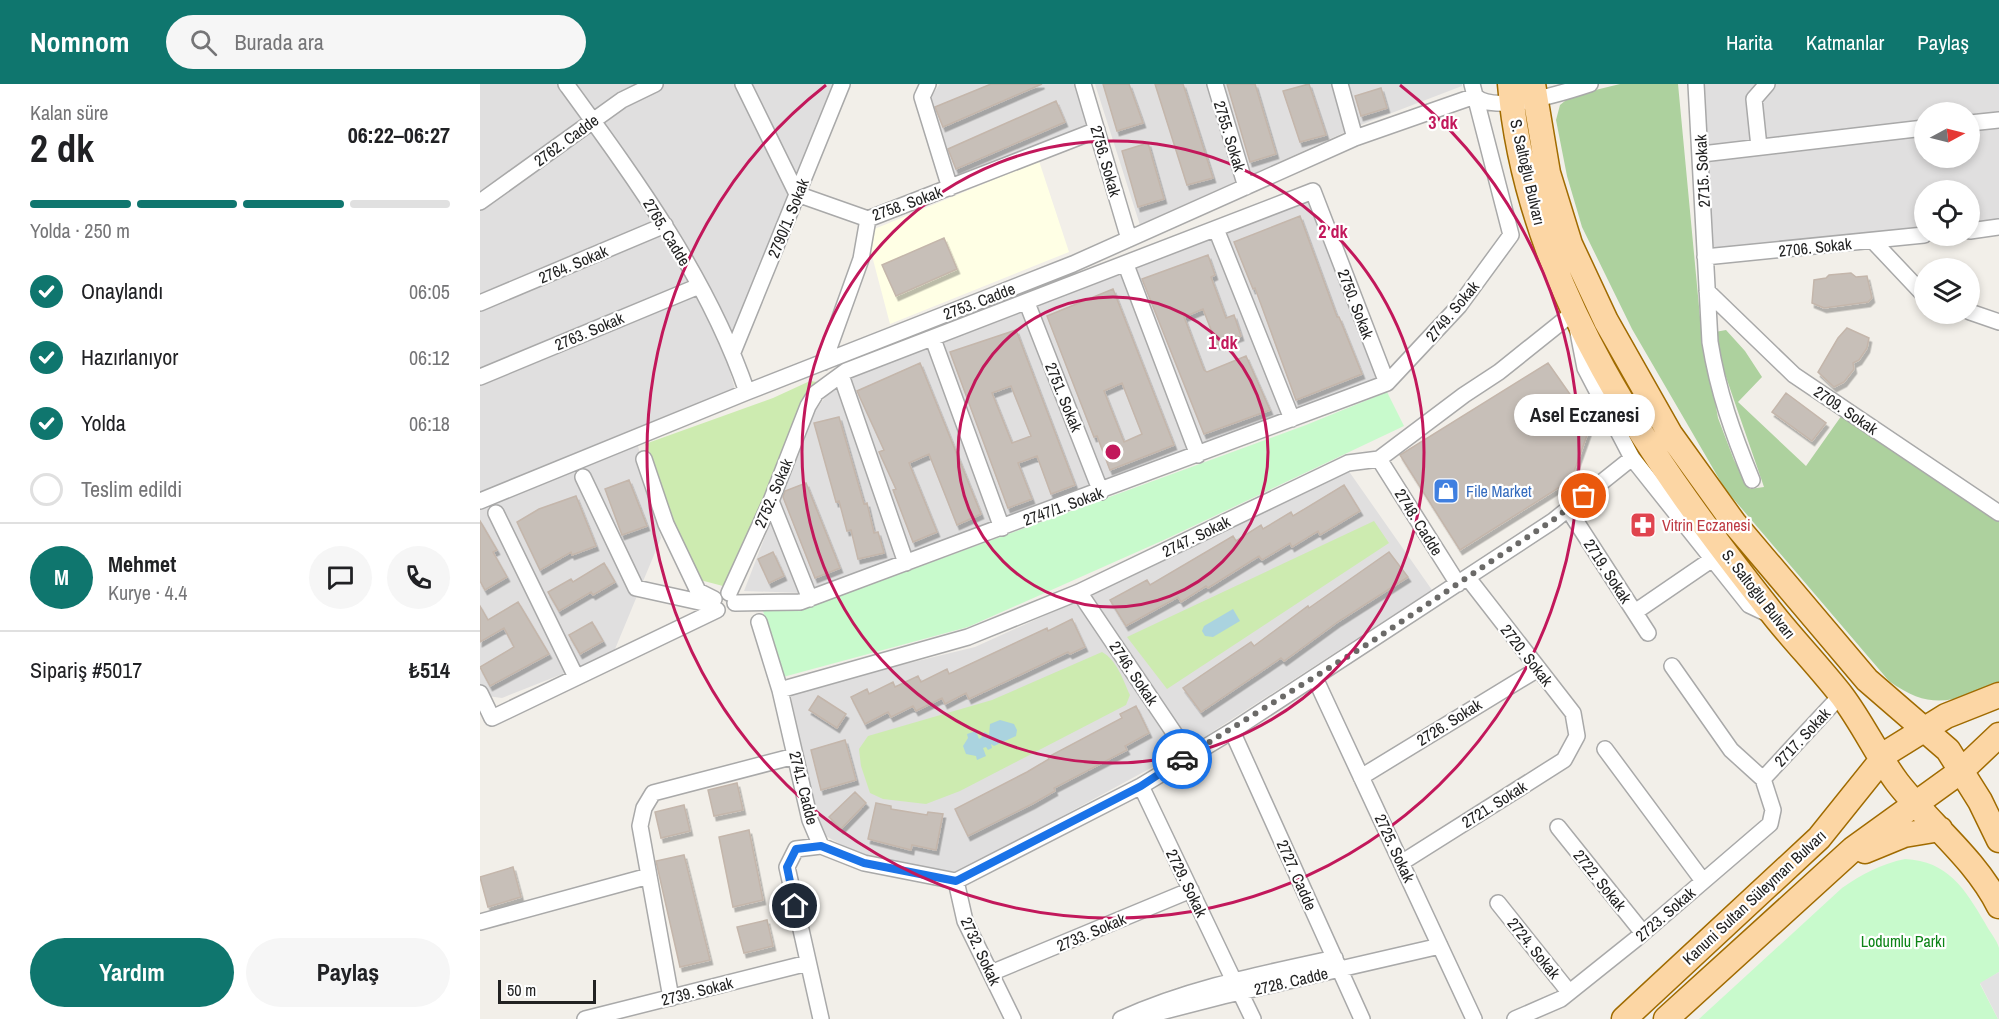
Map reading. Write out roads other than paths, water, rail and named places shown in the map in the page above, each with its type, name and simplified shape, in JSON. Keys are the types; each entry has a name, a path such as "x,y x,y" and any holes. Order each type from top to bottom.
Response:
{"main road":[{"name":"S. Saltoğlu Bulvarı","path":"1522,92 1520,151 1539,222 1574,312 1629,411 1676,485 1777,618 1841,695 1863,726 1881,759 1915,804 1986,880 1999,906"},
{"name":"S. Saltoğlu Bulvarı","path":"1522,92 1570,244 1597,303 1670,434 1734,523 1867,680 1948,750 1999,840"},
{"name":"Kanuni Sultan Süleyman Bulvarı","path":"1624,1019 1818,838 1881,759 1923,728 1999,695"},
{"name":"Kanuni Sultan Süleyman Bulvarı","path":"1666,1019 1860,843 1938,789 1999,735"},
{"path":"1833,867 1883,842 1940,829"}],"street":[{"name":"2765. Cadde","path":"566,84 665,225 733,352 747,392"},
{"name":"2762. Cadde","path":"480,202 622,100 655,84"},
{"path":"743,84 797,194"},
{"name":"2790/1. Sokak","path":"733,352 842,84"},
{"name":"2756. Sokak","path":"1083,84 1129,239"},
{"name":"2755. Sokak","path":"1215,84 1246,187"},
{"path":"1340,84 1355,138"},
{"path":"1476,88 1486,103 1522,92 1590,84"},
{"name":"2715. Sokak","path":"1696,84 1702,154 1707,291 1717,384 1727,420 1752,480"},
{"path":"1759,147 1754,99 1767,84"},
{"name":"2753. Cadde","path":"480,501 747,392 1073,264 1355,138 1476,88"},
{"name":"2749. Sokak","path":"1387,383 1460,306 1511,235 1476,88"},
{"path":"925,90 950,188"},
{"path":"1980,122 1999,120"},
{"path":"1702,154 1914,129"},
{"name":"2758. Sokak","path":"797,194 868,219 1097,130"},
{"name":"2750. Sokak","path":"1216,229 1313,191 1387,383"},
{"path":"824,362 861,259 868,219"},
{"name":"2764. Sokak","path":"480,303 665,225"},
{"path":"1980,230 1999,227"},
{"path":"906,563 841,375 1216,229 1292,419"},
{"name":"2706. Sokak","path":"1705,257 1914,237"},
{"path":"1873,241 1914,284"},
{"path":"1125,265 1198,455"},
{"name":"2763. Sokak","path":"480,377 699,286"},
{"name":"2709. Sokak","path":"1707,291 1794,375 1999,513"},
{"name":"2751. Sokak","path":"1027,303 1101,492"},
{"path":"1574,312 1585,368 1632,458 1749,605 1777,618"},
{"name":"2747. Sokak","path":"780,690 968,637 1079,592 1348,463 1379,459 1464,395 1499,372 1574,312"},
{"path":"1980,315 1999,322"},
{"path":"933,339 1002,528"},
{"name":"2752. Sokak","path":"732,598 808,406 816,393 841,375"},
{"name":"2747/1. Sokak","path":"732,598 800,602 810,599 1101,492 1387,383"},
{"path":"956,881 1141,786 1232,731 1463,581 1568,509 1632,458"},
{"path":"644,459 666,524 698,591 727,612 732,598"},
{"name":"2748. Cadde","path":"1379,459 1463,581"},
{"path":"583,477 636,588 715,604"},
{"path":"771,501 810,599"},
{"name":"2719. Sokak","path":"1568,509 1648,633"},
{"path":"496,513 576,677"},
{"path":"1635,612 1711,560"},
{"name":"2720. Sokak","path":"1463,581 1573,713 1577,736"},
{"name":"2746. Sokak","path":"1079,592 1189,755"},
{"path":"480,693 492,718 678,631 715,604"},
{"name":"2741. Cadde","path":"759,622 780,690 810,820 821,846 864,863 956,881"},
{"path":"1672,666 1731,750 1763,779"},
{"name":"2726. Sokak","path":"1361,777 1538,669"},
{"name":"2725. Sokak","path":"1315,678 1474,1019"},
{"name":"2717. Sokak","path":"1763,779 1841,695"},
{"name":"2727. Cadde","path":"1232,731 1362,1019"},
{"name":"2721. Sokak","path":"1401,863 1564,760 1577,736"},
{"path":"1605,749 1703,881"},
{"path":"670,998 640,826 644,808 653,793 795,756"},
{"name":"2723. Sokak","path":"1515,1019 1561,999 1569,993 1770,824 1773,810 1763,779"},
{"name":"2729. Sokak","path":"1141,786 1253,1019"},
{"name":"2722. Sokak","path":"1558,827 1643,933"},
{"path":"820,1019 787,867 796,849 821,846"},
{"path":"480,922 648,876"},
{"name":"2732. Sokak","path":"956,881 965,921 1013,1019"},
{"name":"2733. Sokak","path":"991,973 1191,890"},
{"name":"2724. Sokak","path":"1498,903 1569,993"},
{"name":"2728. Cadde","path":"1121,1019 1168,999 1337,964 1440,946"},
{"name":"2739. Sokak","path":"585,1019 808,963"},
{"name":"2728. Cadde","path":"1144,1019 1237,986"}],"water":[{"path":"1233,609 1240,621 1213,637 1205,636 1202,631 1204,626"},
{"path":"1000,720 1014,724 1017,730 1016,736 994,746 991,744 992,748 988,750 986,747 983,748 986,756 977,760 976,756 966,754 963,746 968,738 967,734 976,731 979,739 985,732 989,735 990,724"}],"place":[{"name":"File Market","path":"1446,491"},
{"name":"Asel Eczanesi","path":"1584,496"},
{"name":"Vitrin Eczanesi","path":"1643,525"}],"park label":[{"name":"Lodumlu Parkı","path":"1903,941"}]}
